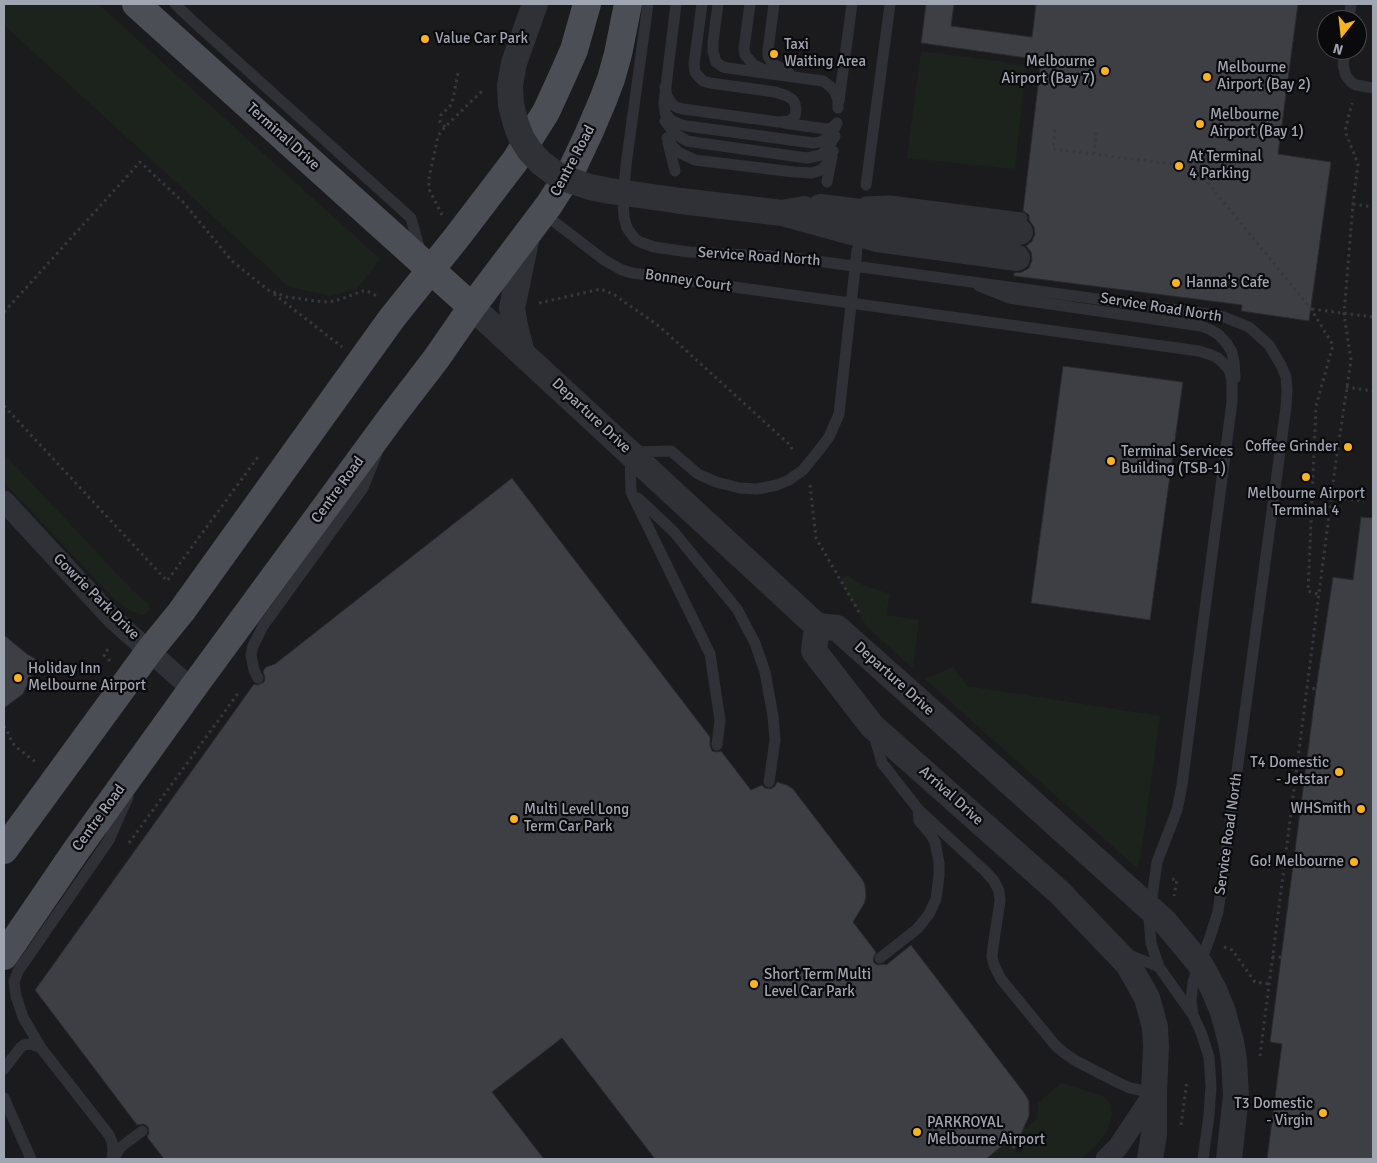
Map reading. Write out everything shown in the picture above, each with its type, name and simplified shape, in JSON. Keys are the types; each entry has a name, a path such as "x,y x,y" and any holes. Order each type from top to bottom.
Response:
{"main road":[{"name":"Terminal Drive","path":"136,4 427,267"},
{"path":"4,850 150,650 181,612 427,267 515,160 546,112 574,50 587,4"},
{"name":"Centre Road","path":"4,956 147,751 436,359 472,307 527,236 572,169 611,79 628,4"},
{"name":"Departure Drive","path":"427,267 472,307"}],"street":[{"path":"535,4 514,63 510,85 511,105 521,137 529,150 541,163 556,174 596,189 782,213 877,239 1017,258"},
{"path":"782,213 820,207 1021,225"},
{"path":"522,353 512,308 527,236"},
{"name":"Departure Drive","path":"472,307 817,626 837,628 1165,922 1200,964 1223,1012 1231,1042 1236,1095 1228,1159"},
{"name":"Gowrie Park Drive","path":"4,501 114,620 192,689"},
{"name":"Arrival Drive","path":"817,626 814,651 872,726 1059,892 1116,950 1136,976 1147,998 1154,1027 1156,1046 1154,1134 1150,1159"},
{"path":"1106,1159 1118,1147 1154,1093"}],"lane":[{"path":"175,4 411,218 427,267"},
{"name":"Service Road North","path":"648,4 626,165 623,201 627,228 632,236 643,244 689,252 773,256 855,266 1208,314 1224,317 1249,327 1260,335 1276,356 1286,377 1286,407 1222,890 1218,912 1193,982 1191,991 1193,1014"},
{"path":"674,171 664,115 665,87 676,4"},
{"path":"702,4 694,59 696,74 710,83 775,92 790,97 795,104 796,110 793,118 786,122 772,121"},
{"path":"718,4 713,42 716,62 723,66 823,82 836,95 838,108"},
{"path":"750,4 744,48 745,55 754,64 771,74"},
{"path":"774,4 768,56 777,67 797,77"},
{"path":"827,182 837,123 852,4"},
{"path":"866,185 890,4"},
{"path":"1344,60 1344,70 1350,82 1373,88"},
{"path":"665,87 671,103 679,108 826,129 832,128 837,123"},
{"path":"664,115 674,122 683,125 813,142 821,142 828,137 837,123"},
{"path":"664,115 674,133 687,141 807,158 821,155 835,136"},
{"path":"667,138 675,150 695,160 800,173 812,173 821,170 827,164 833,151"},
{"name":"Bonney Court","path":"543,213 604,260 632,273 852,303"},
{"path":"717,745 720,720 710,654 631,492 630,452 671,451 698,474 716,482 740,488 757,489 770,487 789,480 809,464 829,437 839,414 857,250"},
{"path":"963,280 1008,298 1190,324 1211,330 1223,340 1232,352 1236,372 1182,785 1177,810 1157,862 1149,918 1151,944 1159,967 1193,1014 1204,1042 1210,1067 1210,1105 1203,1159"},
{"path":"852,303 1199,351 1218,358 1228,369 1232,381 1232,402"},
{"path":"258,678 251,655 257,638 363,488 393,415"},
{"path":"631,492 674,532 737,609 756,643 766,672 773,716 775,740 769,782"},
{"path":"872,726 882,762 918,809 994,881 999,891 1000,901 992,957 1001,979 1055,1045 1063,1052 1130,1088 1154,1093"},
{"path":"112,1159 112,1142 109,1135 41,1048 23,1017 16,996 14,982 18,971 109,840 147,751"},
{"path":"880,958 916,929 929,914 936,899 940,876 936,848 931,835 920,821 918,809"},
{"name":"Arrival Drive","path":"1116,950 1159,967"},
{"path":"4,1069 24,1045 31,1044 41,1048"},
{"path":"4,1098 31,1159"},
{"path":"112,1159 121,1147 142,1131"}],"path":[{"path":"445,127 440,122 441,115 452,104 458,73"},
{"path":"1269,984 1306,687 1351,360 1344,314 1358,164 1345,131 1356,85"},
{"path":"1094,154 1096,133"},
{"path":"1195,167 1197,147"},
{"path":"4,312 140,162 183,202 232,262 345,348"},
{"path":"1353,204 1373,207"},
{"path":"268,290 287,297 323,302 335,301 363,291 380,297"},
{"path":"1311,309 1373,317"},
{"path":"1346,387 1373,391"},
{"path":"4,406 167,581"},
{"path":"1331,497 1364,501"},
{"path":"1306,687 1316,689"},
{"path":"4,726 16,747 43,768"},
{"path":"1272,956 1281,957"},
{"path":"1180,1130 1187,1081"}],"shaded area":[{"path":"4,4 1373,4 1373,1159 4,1159"},
{"path":"4,4 98,4 380,259 357,289 331,296 289,287 4,25"},
{"path":"921,51 1026,65 1015,169 907,158"},
{"path":"4,454 133,591 148,603 150,609 146,614 130,611 114,599 4,482"},
{"path":"848,575 858,583 890,594 886,615 919,620 913,668 867,627 840,580"},
{"path":"953,667 967,686 1160,716 1141,854 1137,868 925,679"},
{"path":"1061,1083 1103,1096 1111,1105 1112,1114 1109,1127 1087,1154 1081,1159 986,1159 1008,1141 1016,1152 1020,1153 1023,1150 1023,1146 1017,1138 1024,1129 1037,1119 1038,1103"}],"building":[{"name":"At Terminal 4 Parking","path":"926,4 954,4 951,26 1032,37 1036,4 1298,4 1278,154 1331,162 1309,321 1241,311 1242,305 1014,276 1014,273 1022,272 1029,268 1032,260 1031,252 1026,246 1032,241 1035,234 1034,227 1029,220 1029,215 1023,211 1041,60 921,43"},
{"name":"Terminal Services Building (TSB-1)","path":"1063,366 1183,382 1150,620 1031,603"},
{"name":"Multi Level Long Term Car Park","path":"512,478 710,737 712,751 721,751 751,790 762,785 765,788 771,789 777,782 793,789 862,879 865,885 866,897 853,922 876,952 873,959 874,963 886,965 911,945 1025,1094 1029,1101 1029,1116 1014,1150 1008,1141 986,1159 655,1159 562,1038 492,1092 544,1159 164,1159 147,1137 149,1133 148,1127 144,1124 137,1125 35,990 254,684 258,685 264,682 263,671 266,667 275,664"},
{"name":"T4 Domestic - Jetstar","path":"1361,517 1373,518 1373,1159 1267,1159 1282,1044 1270,1042 1316,689 1333,577 1353,580"},
{"name":"Holiday Inn Melbourne Airport","path":"4,635 27,654 39,661 23,694 4,708"}],"place":[{"name":"Value Car Park","path":"425,39"},
{"name":"Taxi Waiting Area","path":"774,54"},
{"name":"Melbourne Airport (Bay 7)","path":"1105,71"},
{"name":"Melbourne Airport (Bay 2)","path":"1207,77"},
{"name":"Melbourne Airport (Bay 1)","path":"1200,124"},
{"name":"At Terminal 4 Parking","path":"1179,166"},
{"name":"Hanna's Cafe","path":"1176,283"},
{"name":"Coffee Grinder","path":"1348,447"},
{"name":"Terminal Services Building (TSB-1)","path":"1111,461"},
{"name":"Melbourne Airport Terminal 4","path":"1306,477"},
{"name":"Holiday Inn Melbourne Airport","path":"18,678"},
{"name":"T4 Domestic - Jetstar","path":"1339,772"},
{"name":"WHSmith","path":"1361,809"},
{"name":"Multi Level Long Term Car Park","path":"514,819"},
{"name":"Go! Melbourne","path":"1354,862"},
{"name":"Short Term Multi Level Car Park","path":"754,984"},
{"name":"T3 Domestic - Virgin","path":"1323,1113"},
{"name":"PARKROYAL Melbourne Airport","path":"917,1132"}]}
